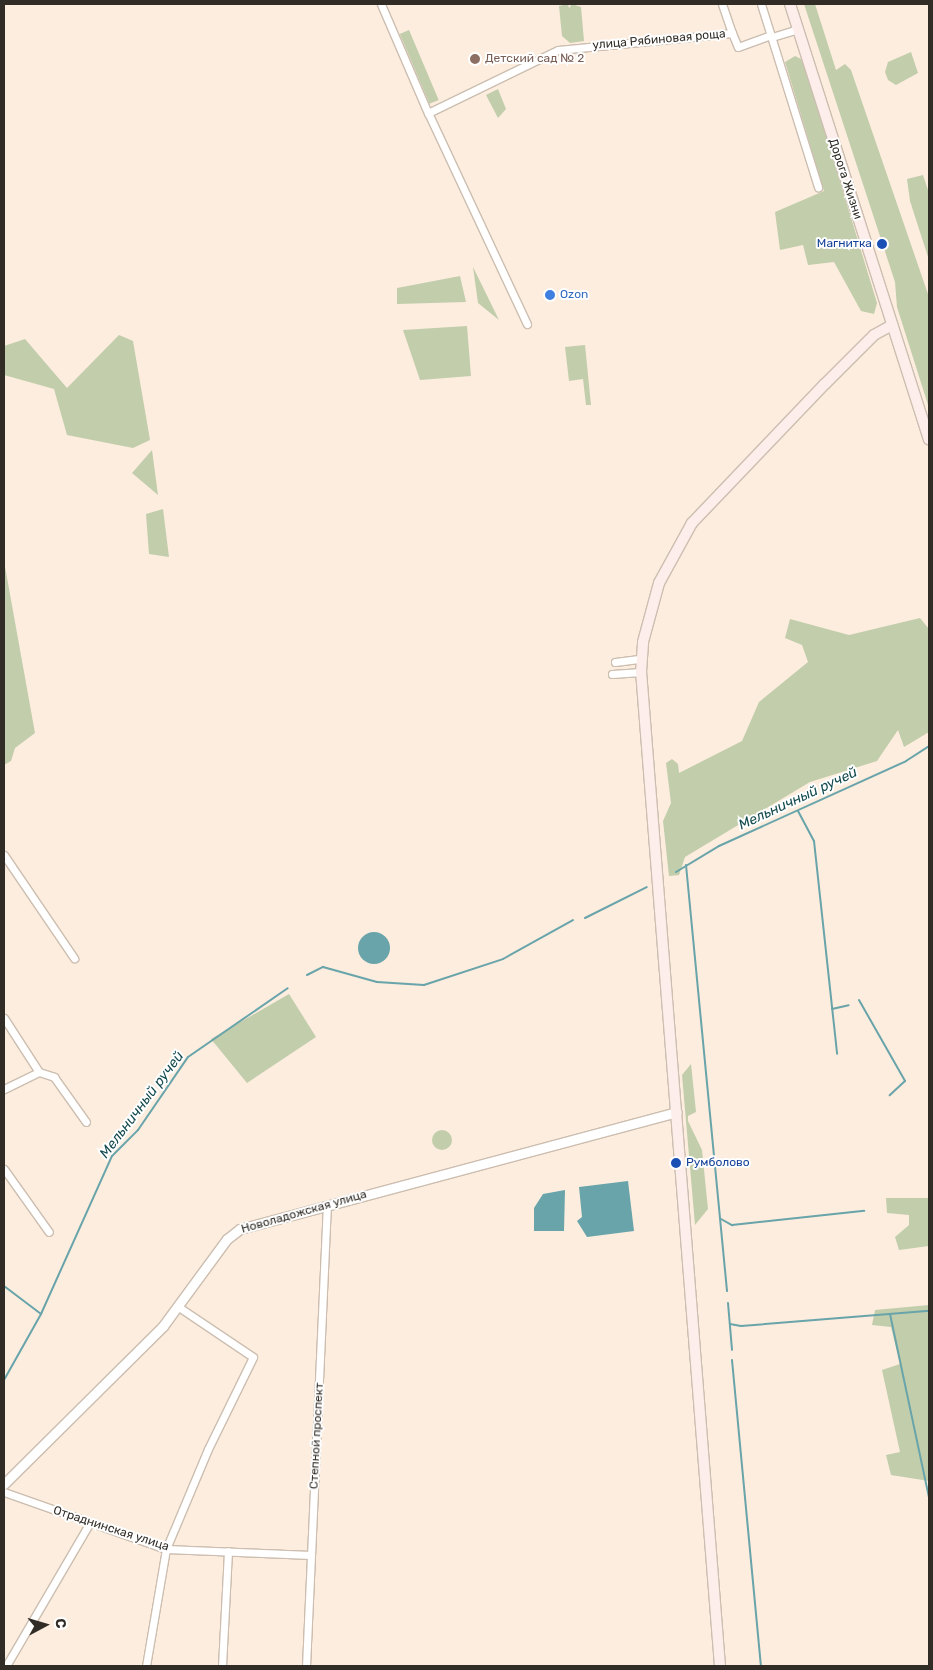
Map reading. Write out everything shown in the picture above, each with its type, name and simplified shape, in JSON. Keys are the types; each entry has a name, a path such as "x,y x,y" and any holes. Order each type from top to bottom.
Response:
{"main road":[{"name":"Дорога Жизни","path":"790,4 929,439"},
{"path":"720,1666 641,672 642,659 649,613 659,583 692,523 874,335 892,325"}],"street":[{"path":"381,4 428,113 527,324"},
{"path":"722,4 732,33"},
{"path":"761,4 818,187"},
{"path":"772,36 798,29"},
{"name":"улица Рябиновая роща","path":"428,113 558,50 732,33 738,47 772,36"},
{"path":"614,662 642,659"},
{"path":"612,674 641,672"},
{"path":"4,855 74,958"},
{"path":"4,1018 39,1072 54,1077 86,1122"},
{"path":"4,1089 39,1072"},
{"name":"Новоладожская улица","path":"4,1484 180,1308 233,1233 677,1112"},
{"path":"4,1169 49,1232"},
{"name":"Степной проспект","path":"306,1666 327,1206"},
{"path":"146,1666 166,1548 208,1449 253,1357 180,1308"},
{"name":"Отраднинская улица","path":"4,1492 89,1524 166,1548 311,1555"},
{"path":"6,1666 89,1524"},
{"path":"222,1666 228,1551"}],"green space":[{"path":"568,4 569,8 572,4 581,7 584,41 570,43 562,36 559,6"},
{"path":"804,4 815,4 836,70 845,64 851,70 929,297 929,408 897,307 895,282"},
{"path":"409,30 439,100 429,104 400,34"},
{"path":"911,52 918,73 896,85 888,80 885,72 888,62"},
{"path":"795,56 803,60 877,303 874,314 861,311 834,262 808,265 803,245 780,250 775,212 824,191 785,62"},
{"path":"498,89 506,109 498,118 486,95"},
{"path":"923,175 929,193 929,260 910,201 907,179"},
{"path":"473,267 499,320 478,303"},
{"path":"460,276 466,302 397,304 397,288"},
{"path":"467,326 471,376 420,380 403,330"},
{"path":"119,335 133,341 150,440 133,448 67,435 54,389 4,375 4,346 25,339 67,388"},
{"path":"585,345 591,405 586,405 583,379 569,381 565,347"},
{"path":"152,450 158,495 132,473"},
{"path":"163,509 169,557 149,554 146,514"},
{"path":"4,561 35,733 15,748 11,761 4,765"},
{"path":"920,618 929,629 929,732 904,747 898,730 877,761 810,782 685,857 679,875 669,876 663,821 671,803 666,763 672,759 678,764 679,773 742,741 759,702 808,662 802,645 785,638 790,619 849,635"},
{"path":"289,994 316,1037 247,1083 211,1039"},
{"path":"691,1064 696,1112 688,1116 688,1121 702,1150 708,1209 695,1225 682,1075"},
{"path":"442,1130 449,1133 452,1140 449,1147 442,1150 435,1147 432,1140 435,1133"},
{"path":"886,1198 929,1198 929,1246 899,1250 895,1237 909,1225 909,1215 887,1213"},
{"path":"929,1305 929,1481 891,1475 886,1455 900,1452 882,1370 900,1364 891,1327 872,1325 875,1310"}],"water":[{"path":"374,932 380,933 385,937 389,942 389,954 385,959 380,963 374,964 368,963 363,959 359,954 358,948 359,942 363,937 368,933"},
{"path":"628,1181 634,1231 587,1237 577,1221 582,1217 579,1187"},
{"path":"565,1190 564,1231 534,1231 534,1208 543,1194"}],"waterway":[{"name":"Мельничный ручей","path":"676,872 719,846 906,761 929,746"},
{"path":"798,811 814,841 837,1054"},
{"path":"686,865 727,1291"},
{"name":"Мельничный ручей","path":"585,918 647,887"},
{"name":"Мельничный ручей","path":"307,975 323,967 377,982 424,985 503,959 573,920"},
{"name":"Мельничный ручей","path":"4,1380 41,1314 112,1156 138,1130 188,1057 288,988"},
{"path":"859,1000 905,1081 890,1095"},
{"path":"832,1009 849,1005"},
{"path":"721,1219 732,1225 864,1211"},
{"path":"4,1286 41,1314"},
{"path":"728,1303 732,1350"},
{"path":"730,1324 741,1326 929,1311"},
{"path":"890,1314 929,1497"},
{"path":"732,1360 761,1666"}],"place":[{"name":"Детский сад № 2","path":"475,59"},
{"name":"Магнитка","path":"882,244"},
{"name":"Ozon","path":"550,295"},
{"name":"Румболово","path":"676,1163"}]}
